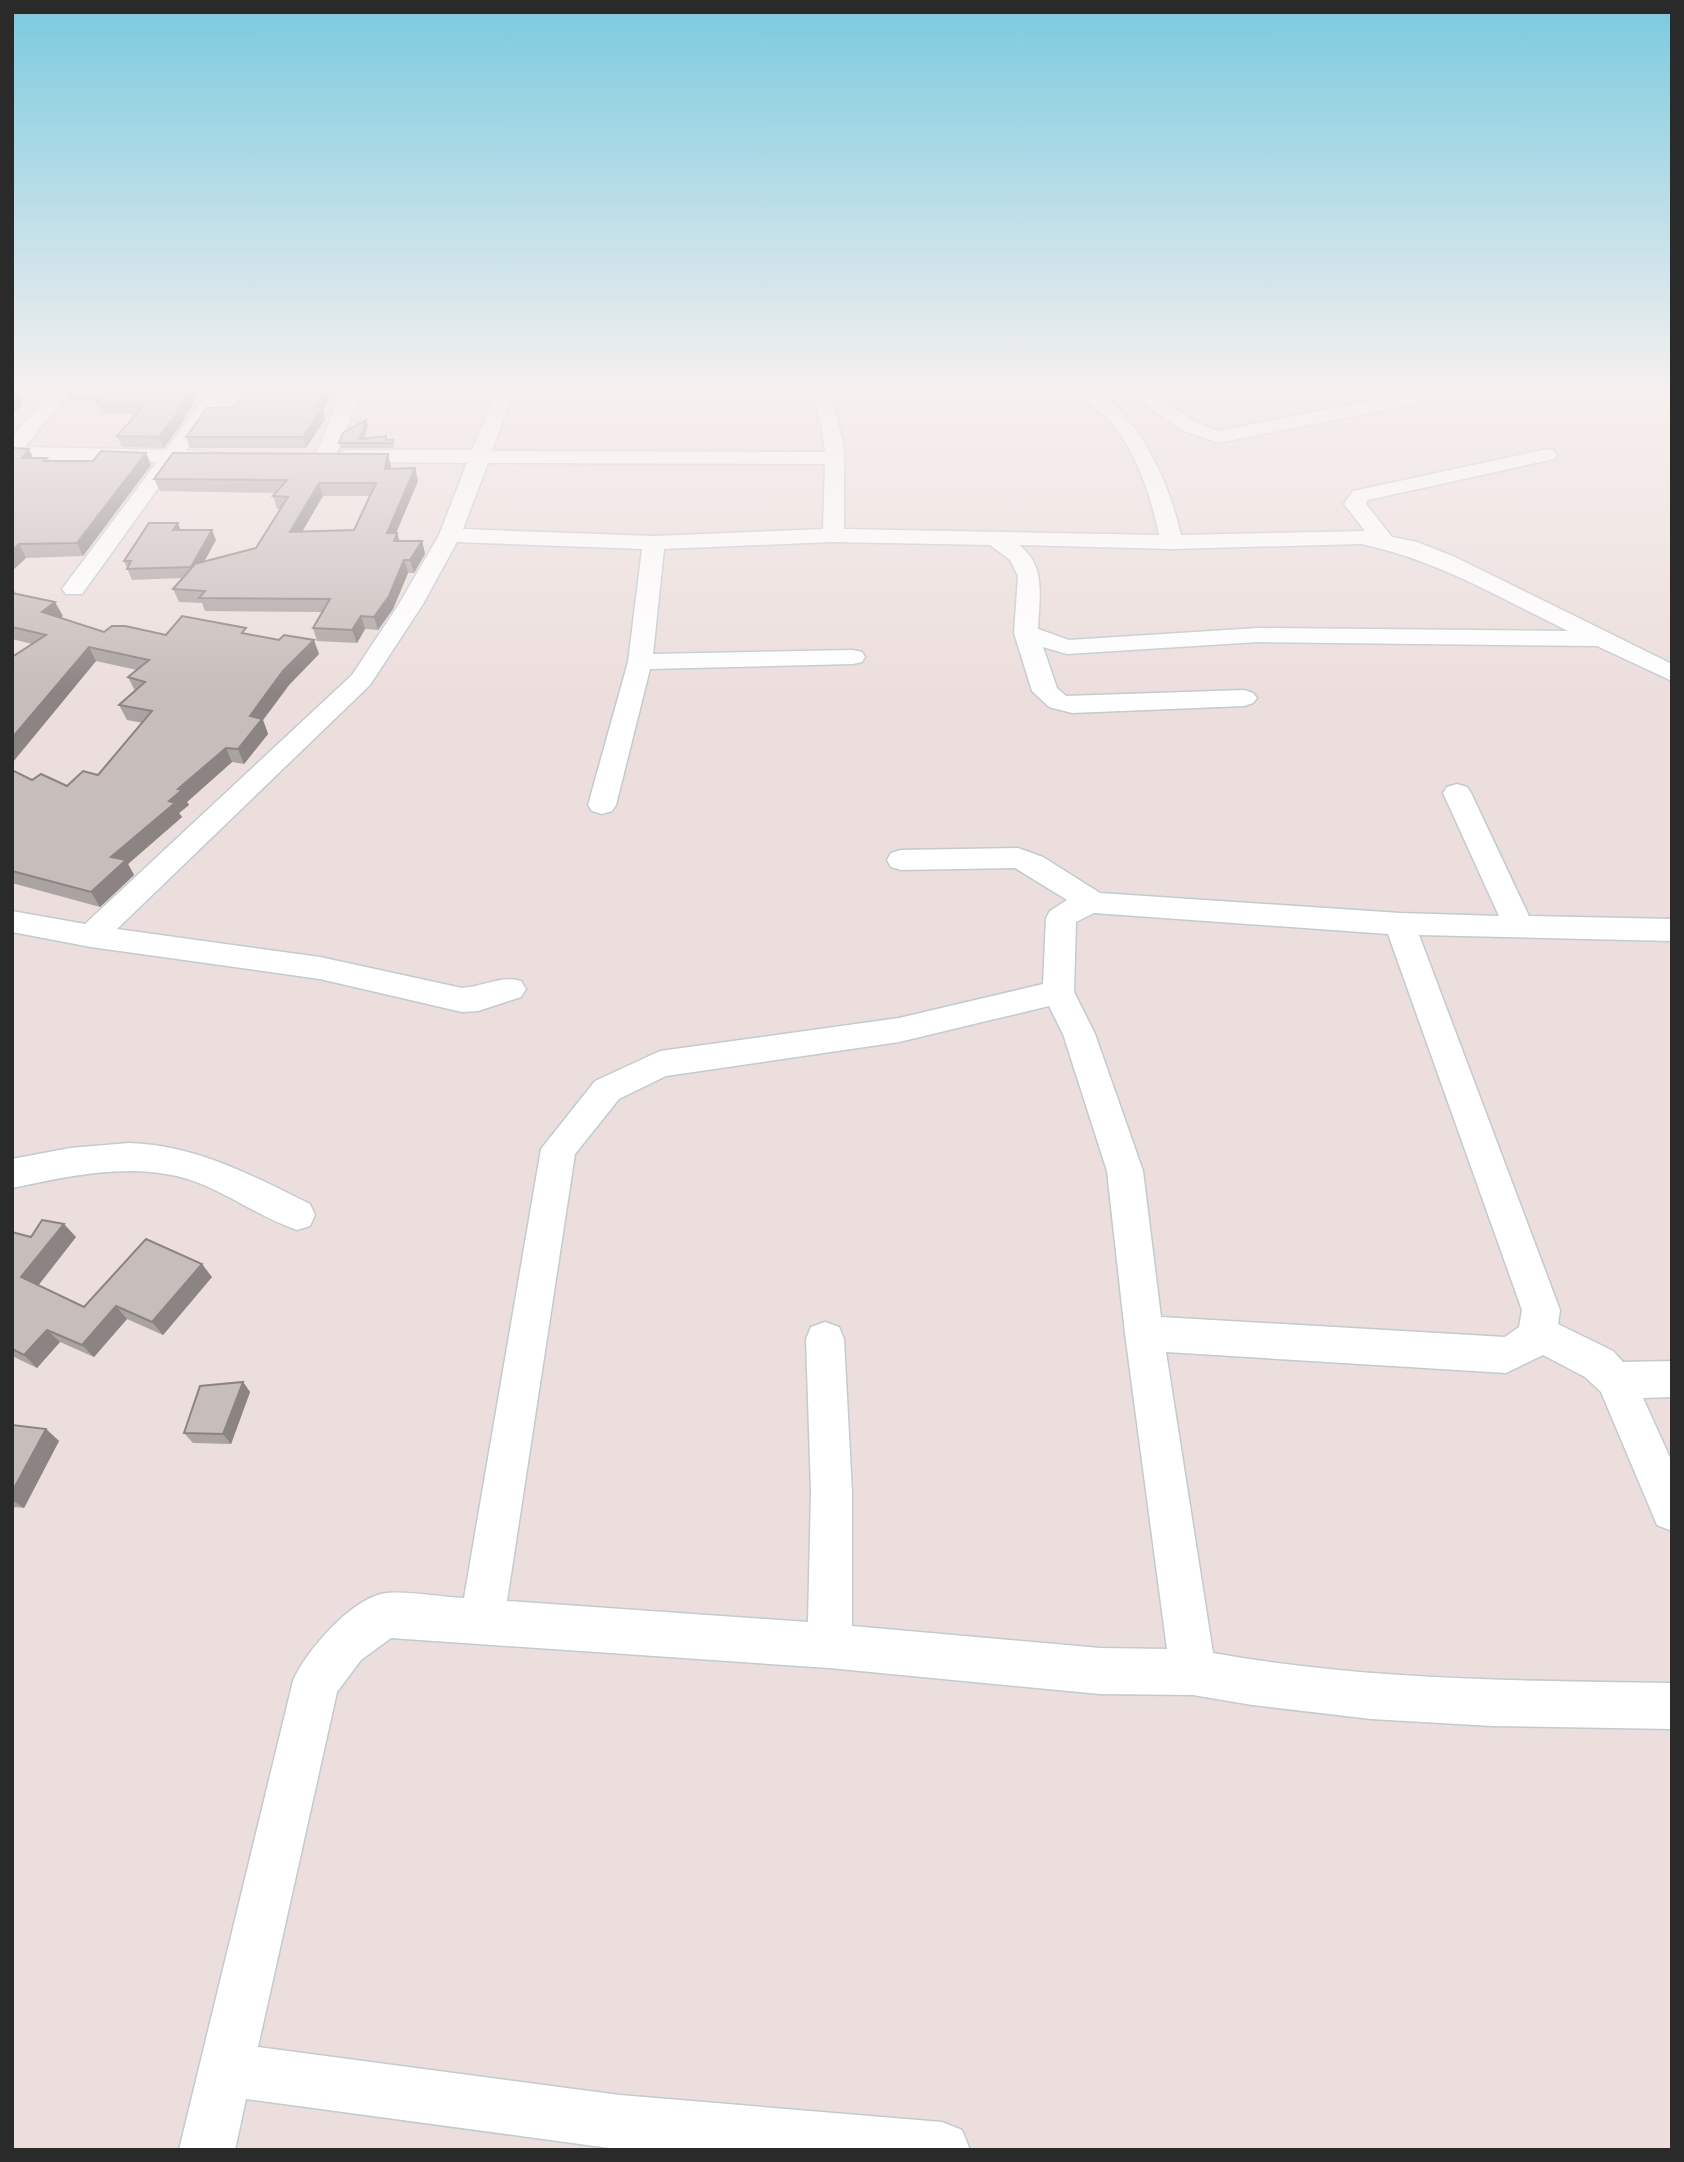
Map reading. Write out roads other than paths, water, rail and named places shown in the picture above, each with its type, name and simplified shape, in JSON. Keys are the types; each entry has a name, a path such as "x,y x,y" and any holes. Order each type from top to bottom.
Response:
{"street":[{"path":"74,589 144,492"},
{"path":"91,936 361,680 411,604 450,535 467,492"},
{"path":"833,535 836,492"},
{"path":"1161,492 1172,542"},
{"path":"1375,492 1360,495 1355,503 1383,540"},
{"path":"450,535 654,543 833,535 1172,542 1361,537 1383,540 1447,562 1672,674"},
{"path":"996,539 1020,557 1029,576 1027,633 1045,691 1058,702 1072,705 1244,698"},
{"path":"602,805 640,662 654,543"},
{"path":"1027,633 1067,647 1258,635 1605,639"},
{"path":"1646,660 1672,652"},
{"path":"640,662 853,657"},
{"path":"1457,793 1519,927"},
{"path":"901,860 1018,858 1033,864 1094,903"},
{"path":"1193,1672 1144,1334 1125,1171 1079,1034 1058,992 1062,918 1074,908 1094,903 1400,924 1672,930"},
{"path":"12,921 91,936 320,968 462,1000 478,999 510,989"},
{"path":"1144,1334 1506,1355 1524,1349 1538,1333 1541,1310 1400,924"},
{"path":"482,1621 558,1149 607,1090 660,1064 899,1030 1058,992"},
{"path":"12,1174 109,1157 168,1160 227,1180 297,1215"},
{"path":"1538,1333 1599,1364 1615,1380 1672,1510"},
{"path":"825,1339 833,1474 829,1646"},
{"path":"1615,1380 1672,1379"},
{"path":"207,2150 228,2070 316,1681 345,1644 385,1615 829,1646 1100,1671 1193,1672 1254,1684 1464,1703 1672,1706"},
{"path":"228,2070 620,2122 942,2150"}]}
